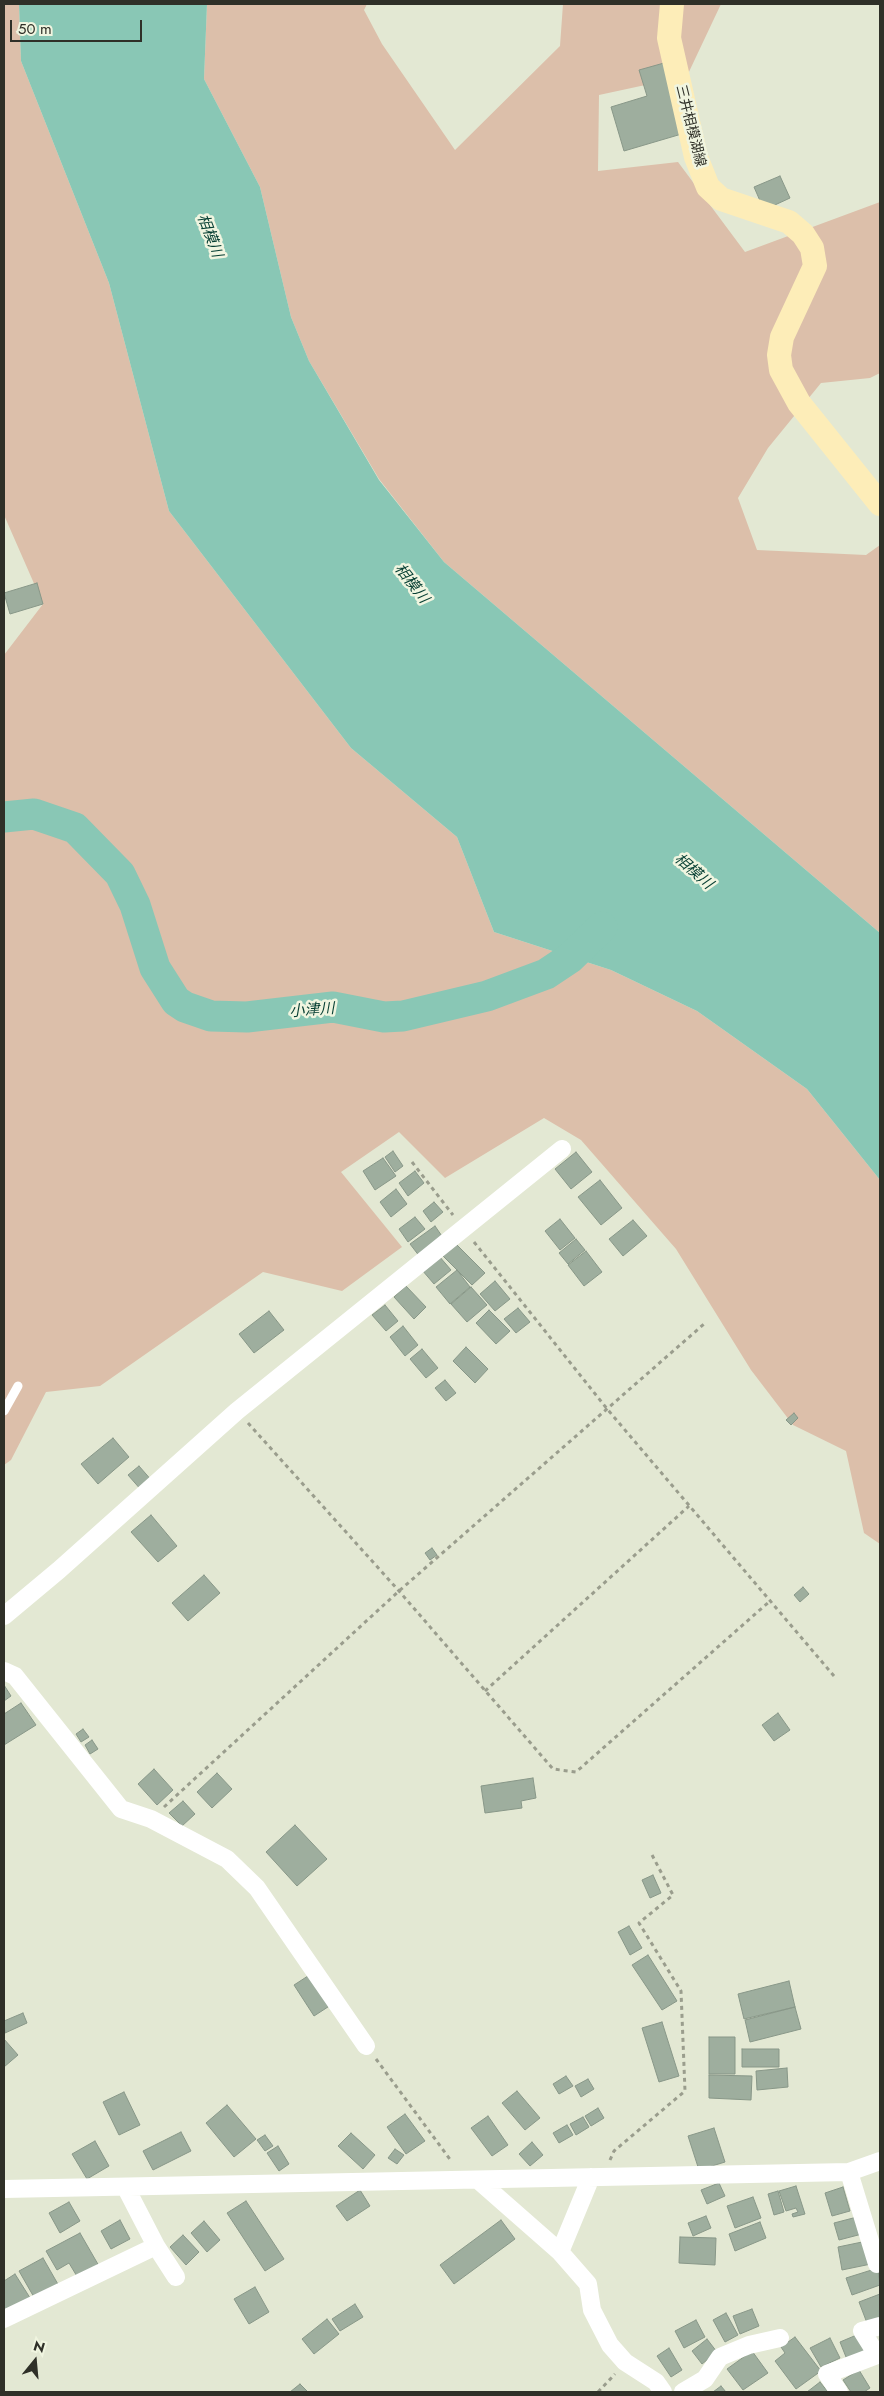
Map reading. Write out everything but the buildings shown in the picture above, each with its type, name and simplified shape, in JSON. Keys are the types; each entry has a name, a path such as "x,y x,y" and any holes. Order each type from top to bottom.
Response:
{"main road":[{"name":"三井相模湖線","path":"672,4 669,38 696,157 708,188 721,199 789,222 803,234 812,248 815,266 782,337 779,355 781,370 799,403 880,504"}],"street":[{"path":"4,1616 59,1570 237,1411 562,1149"},
{"path":"4,1671 15,1676 121,1809 151,1819 227,1859 257,1888 366,2046"},
{"path":"4,2189 848,2172 880,2162"},
{"path":"848,2172 877,2264"},
{"path":"560,2252 597,2177"},
{"path":"472,2180 560,2252 588,2284 592,2310 610,2346 625,2362 656,2382 663,2392"},
{"path":"126,2188 156,2246 176,2277"},
{"path":"4,2319 156,2246"},
{"path":"838,2392 826,2374 877,2355 862,2331 880,2326"},
{"path":"683,2392 705,2379 720,2357 749,2346 780,2338"}],"lane":[{"path":"4,1411 18,1386"}],"path":[{"path":"412,1162 608,1410 834,1676"},
{"path":"151,1819 399,1591 704,1324"},
{"path":"237,1411 399,1591 553,1769 576,1772 770,1601"},
{"path":"485,1691 689,1506"},
{"path":"597,2177 614,2151 685,2091 681,1991 639,1923 673,1896 651,1853"},
{"path":"366,2046 472,2180"},
{"path":"598,2392 625,2362"}],"shaded area":[{"path":"4,4 19,4 21,61 109,283 169,511 351,748 457,837 494,932 611,970 697,1011 807,1089 880,1180 880,1544 864,1533 846,1451 793,1425 751,1370 676,1249 581,1140 544,1118 445,1178 399,1132 341,1172 402,1247 342,1291 263,1272 100,1386 46,1392 11,1460 4,1465 4,655 43,604 4,515"},
{"path":"207,4 367,4 364,10 382,44 455,150 560,46 563,4 721,4 687,76 599,95 598,171 678,162 745,252 880,202 880,373 870,378 821,383 768,448 738,498 757,550 866,555 880,545 880,933 444,562 379,479 309,361 291,317 260,187 204,79"}],"water":[{"name":"相模川","path":"19,4 207,4 204,79 260,187 291,317 309,361 379,480 444,562 880,933 880,1180 807,1089 697,1011 611,970 494,932 457,837 351,748 169,511 109,283 21,61"}],"waterway":[{"name":"小津川","path":"4,817 34,814 75,828 120,874 135,905 155,968 176,1001 185,1007 211,1016 247,1017 333,1007 384,1017 403,1016 487,996 546,974 570,958 602,927"}]}
